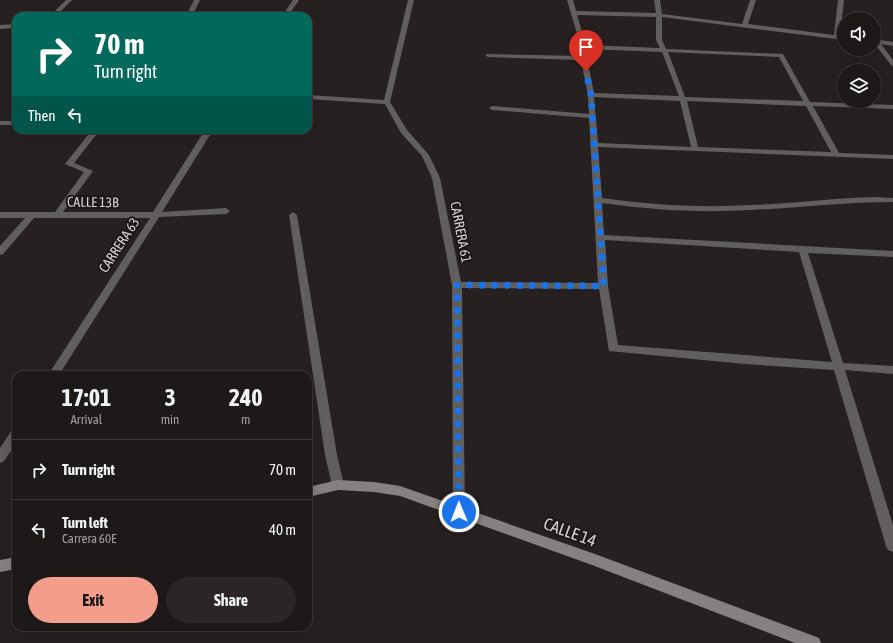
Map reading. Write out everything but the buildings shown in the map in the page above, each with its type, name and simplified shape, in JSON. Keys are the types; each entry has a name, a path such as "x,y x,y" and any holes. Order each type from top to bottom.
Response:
{"street":[{"path":"57,12 69,0"},
{"path":"191,12 198,0"},
{"path":"288,12 296,0"},
{"path":"312,97 387,102 411,0"},
{"path":"570,0 576,13 584,47 584,58 591,95 599,237 613,348 893,370"},
{"path":"657,0 659,15 659,40 683,99 695,150"},
{"path":"745,24 753,0"},
{"path":"840,12 841,0"},
{"path":"576,13 659,15 745,24 837,37"},
{"path":"0,27 12,26"},
{"path":"881,43 893,44"},
{"path":"584,47 781,55 836,154"},
{"path":"881,48 893,64"},
{"path":"488,56 584,58"},
{"path":"591,95 893,107"},
{"name":"CARRERA 61","path":"387,102 404,131 425,155 436,178 457,285 459,512"},
{"path":"492,108 592,116"},
{"path":"0,124 12,123"},
{"path":"58,214 89,171 69,164 93,134"},
{"name":"CARRERA 63","path":"56,371 156,216 207,134"},
{"path":"594,146 893,157"},
{"path":"597,200 690,209 790,206 860,199 893,200"},
{"name":"CALLE 13B","path":"0,215 58,214 156,216 226,211"},
{"path":"0,252 32,214"},
{"path":"293,215 329,447 338,485"},
{"path":"599,237 803,250 893,254"},
{"path":"803,250 840,367 893,546"},
{"path":"457,285 604,286"},
{"path":"0,458 12,439"},
{"name":"CALLE 14","path":"312,491 338,485 374,487 400,491 595,560 814,643"},
{"path":"0,566 12,564"}],"route":[{"path":"459,512 456,313 457,285 604,286 599,237 591,95 586,71"}]}
